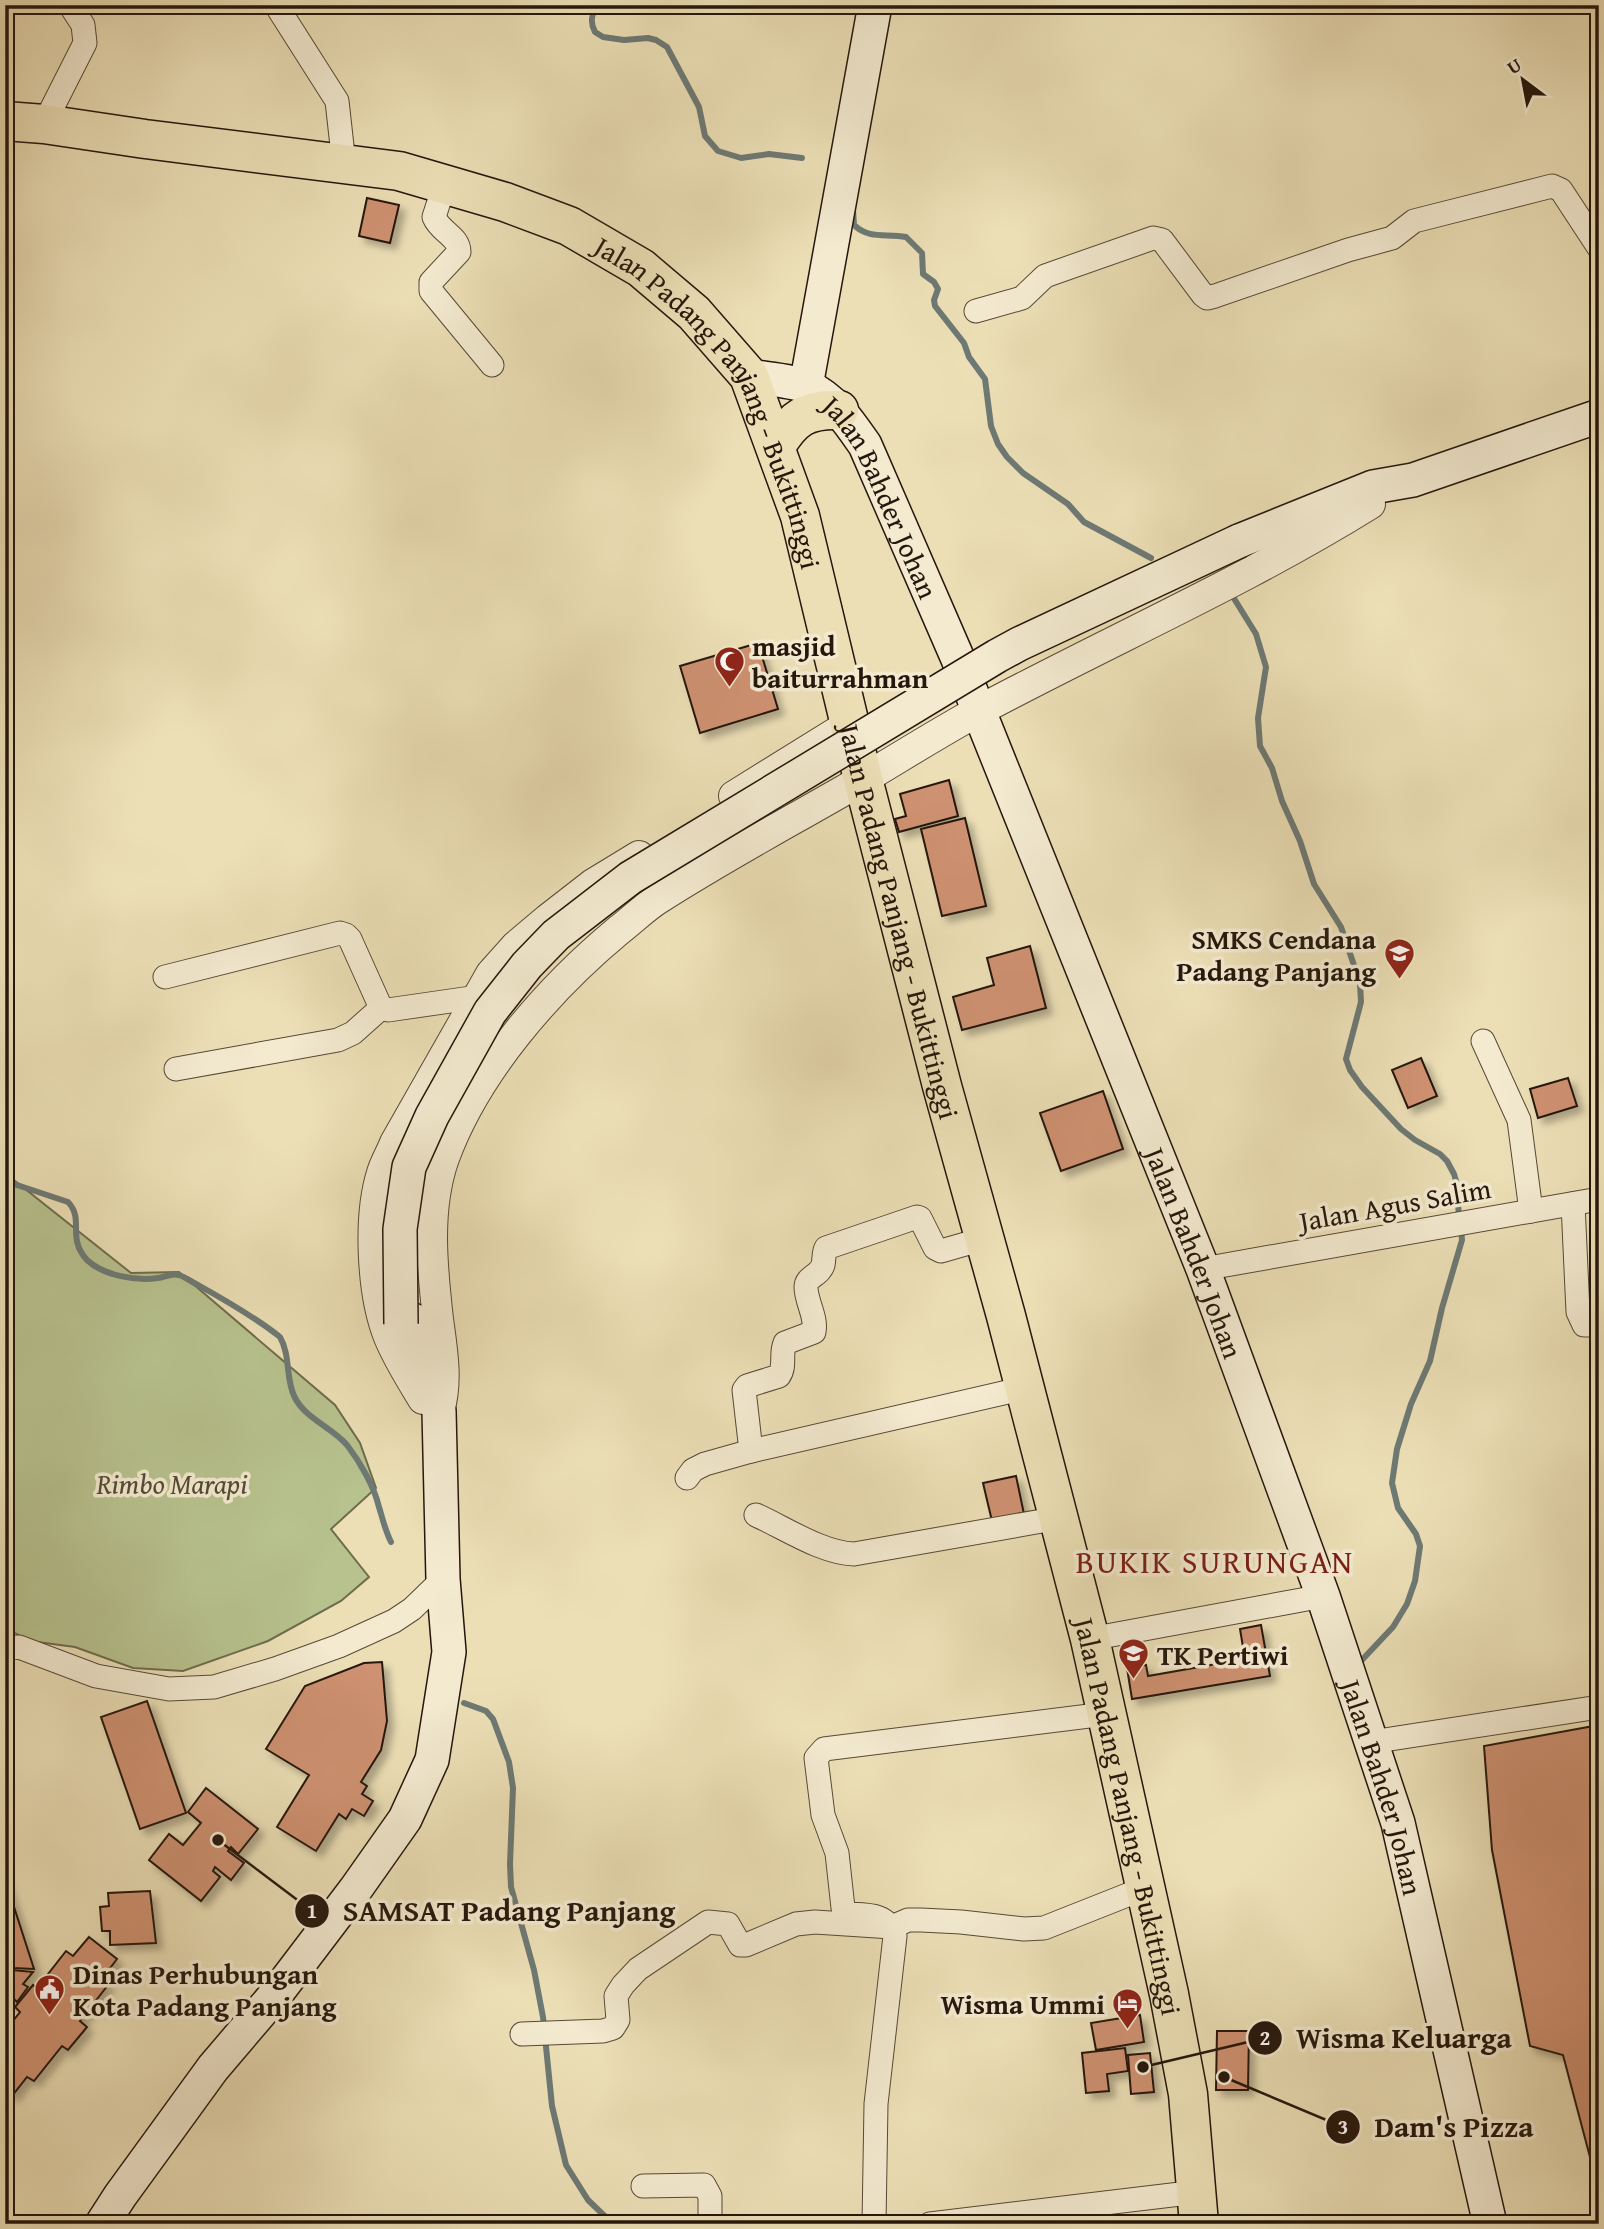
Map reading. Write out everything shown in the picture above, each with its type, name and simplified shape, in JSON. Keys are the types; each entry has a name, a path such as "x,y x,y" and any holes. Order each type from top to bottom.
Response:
{"highway":[{"name":"Jalan Padang Panjang - Bukittinggi","path":"5,121 399,171 505,202 569,226 641,268 694,313 749,376 800,516 863,779 942,1086 1025,1388 1090,1639 1170,1994 1188,2094 1198,2208"},
{"path":"776,446 787,428 797,419 810,412 839,410"}],"main road":[{"path":"806,386 875,5"},
{"name":"Jalan Bahder Johan","path":"749,376 806,386 831,400 865,445 979,710 1203,1269 1323,1596 1398,1823 1490,2224"},
{"path":"103,2224 197,2088 355,1890 405,1819 432,1760 449,1652 434,1415 399,1292 403,1197 409,1167 432,1116 490,1012 527,965 556,934 630,878 1019,644 1241,547 1371,495 1599,416"}],"street":[{"path":"44,124 85,43 83,24 70,5"},
{"path":"276,5 337,101 344,163"},
{"path":"444,186 434,217 439,227 457,242 459,253 431,282 431,291 492,365"},
{"path":"976,311 1022,298 1045,276 1153,238 1162,240 1207,298 1348,250 1392,238 1414,220 1552,186 1562,190 1599,248"},
{"path":"958,659 1274,509 1328,495 1371,495"},
{"path":"850,724 593,884 516,946 491,974 395,1143 382,1173 376,1200 375,1276 382,1317 398,1358 434,1415 443,1398 432,1220 436,1185 456,1128 499,1057 537,1008 583,960 655,901 979,710 1314,539 1371,495"},
{"path":"165,977 340,933 349,939 381,1008 388,1010 478,997"},
{"path":"176,1069 338,1040 353,1033 381,1008"},
{"path":"1483,1041 1519,1120 1531,1211"},
{"name":"Jalan Agus Salim","path":"1203,1269 1599,1199"},
{"path":"1573,1204 1578,1311 1584,1325 1599,1325"},
{"path":"751,1451 744,1390 747,1386 779,1376 785,1343 814,1332 815,1325 806,1283 823,1266 826,1248 917,1217 940,1251 984,1239"},
{"path":"687,1478 705,1464 751,1451 1025,1388"},
{"path":"756,1515 842,1554 1059,1518"},
{"path":"5,1649 19,1647 96,1676 169,1689 214,1687 339,1646 394,1621 412,1609 443,1579"},
{"path":"1090,1639 1323,1596"},
{"path":"1371,1742 1599,1707"},
{"path":"874,2224 876,2104 895,1936 892,1927 880,1916 848,1914 843,1909 837,1853 823,1815 816,1758 824,1749 1105,1714"},
{"path":"522,2034 603,2032 613,2028 618,2020 616,1996 623,1984 638,1969 708,1922 729,1924 740,1945 746,1945 796,1924 815,1922 892,1927 908,1920 961,1922 1024,1929 1044,1928 1145,1888"},
{"path":"643,2186 704,2185 710,2196 710,2224"},
{"path":"930,2224 1198,2208"}],"green space":[{"name":"Rimbo Marapi","path":"5,1173 131,1273 179,1272 335,1405 360,1443 376,1488 331,1529 369,1577 341,1601 268,1641 183,1671 133,1668 75,1647 30,1641 5,1628"}],"building":[{"path":"367,198 399,205 390,243 359,236"},
{"name":"masjid baiturrahman","path":"758,643 778,709 700,733 680,666"},
{"path":"949,780 958,816 899,832 895,819 906,816 900,794"},
{"path":"965,818 986,906 942,916 921,829"},
{"path":"1030,946 1046,1008 962,1030 953,997 994,985 987,958"},
{"path":"1421,1058 1437,1096 1408,1108 1392,1070"},
{"path":"1568,1078 1577,1106 1538,1118 1530,1089"},
{"path":"1103,1091 1123,1149 1061,1171 1040,1113"},
{"path":"1016,1476 1024,1514 992,1521 983,1483"},
{"path":"1261,1625 1270,1676 1132,1699 1127,1668 1146,1665 1148,1676 1245,1659 1240,1629"},
{"path":"382,1662 387,1721 381,1750 361,1782 367,1786 362,1794 373,1801 364,1816 352,1809 346,1819 339,1814 316,1851 277,1827 309,1775 266,1749 305,1686 364,1663"},
{"path":"147,1701 186,1813 140,1829 101,1717"},
{"path":"1599,1725 1599,2191 1563,2055 1530,2046 1492,1850 1484,1746"},
{"path":"206,1788 258,1829 238,1854 231,1847 228,1851 244,1863 231,1880 215,1867 213,1871 220,1877 201,1901 149,1860 169,1834 183,1845 201,1823 188,1812"},
{"path":"5,1879 34,1969 13,1968 5,1945"},
{"path":"150,1891 156,1943 110,1945 110,1931 102,1931 100,1907 109,1906 108,1893"},
{"name":"Dinas Perhubungan Kota Padang Panjang","path":"89,1937 117,1959 101,1980 108,1985 80,2021 87,2027 68,2050 62,2046 34,2081 27,2077 12,2096 5,2090 5,2031 20,2012 15,2007 33,1985 37,1988 66,1951 73,1956"},
{"path":"12,1970 33,1972 23,1984 28,1987 17,2002 13,1998 5,2008 5,1978"},
{"path":"1140,2015 1144,2042 1096,2050 1091,2023"},
{"path":"1217,2031 1249,2031 1248,2090 1216,2090"},
{"path":"1125,2048 1128,2071 1107,2074 1109,2091 1086,2093 1082,2053"},
{"path":"1150,2053 1154,2092 1131,2094 1128,2055"}],"waterway":[{"path":"599,5 593,15 592,25 595,32 603,37 624,40 648,38 667,47 699,107 705,136 718,151 741,158 769,154 802,158"},
{"path":"853,210 854,225 860,230 872,234 906,237 922,253 923,274 934,282 938,289 935,306 964,343 969,357 985,379 991,426 1007,457 1023,473 1068,504 1084,522 1151,558"},
{"path":"1230,592 1256,634 1266,667 1258,718 1260,746 1272,768 1314,884 1341,927 1360,983 1361,1002 1346,1059 1350,1070 1401,1129 1447,1161 1457,1184 1459,1218"},
{"path":"5,1181 68,1202 75,1215 76,1236 81,1252 87,1260 102,1270 130,1278 149,1279 174,1274 181,1276 240,1309 280,1337 286,1352 295,1398 306,1412 341,1439 357,1459 374,1491 391,1542"},
{"path":"1361,1661 1393,1627 1407,1604 1415,1581 1420,1546 1416,1534 1398,1508 1392,1483 1397,1449 1411,1404 1430,1361 1462,1240 1461,1229"},
{"path":"464,1703 486,1711 493,1719 509,1762 513,1788 511,1887 534,1970 543,2017 552,2106 566,2165 588,2200 613,2224"}],"place":[{"name":"masjid baiturrahman","path":"729,688"},
{"name":"SMKS Cendana Padang Panjang","path":"1399,981"},
{"name":"TK Pertiwi","path":"1134,1681"},
{"name":"SAMSAT Padang Panjang","path":"218,1840"},
{"name":"Dinas Perhubungan Kota Padang Panjang","path":"50,2016"},
{"name":"Wisma Ummi","path":"1128,2030"},
{"name":"Wisma Keluarga","path":"1143,2067"},
{"name":"Dam's Pizza","path":"1224,2077"}],"district":[{"name":"BUKIK SURUNGAN","path":"1215,1561"}]}
